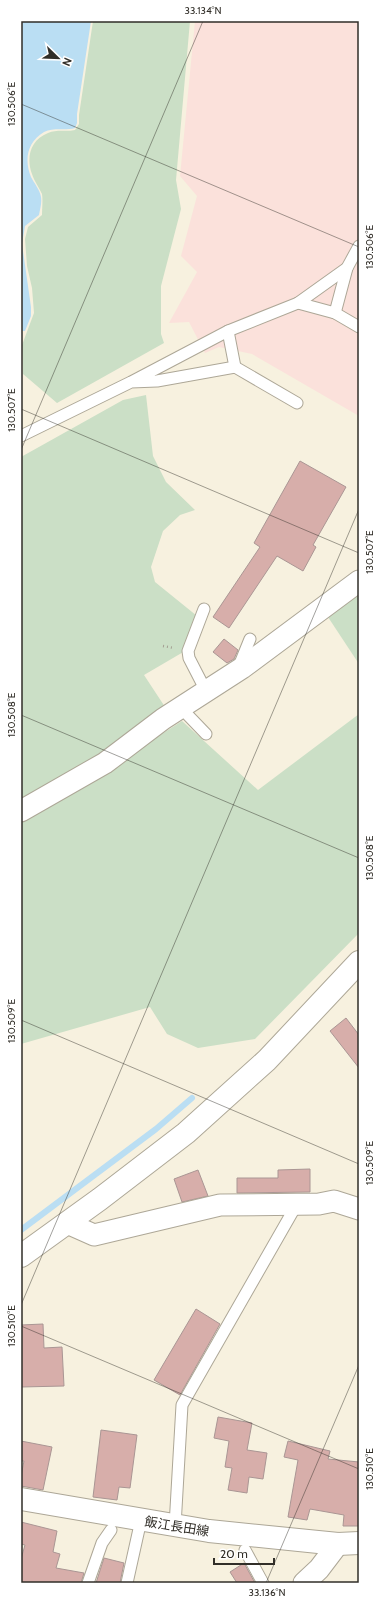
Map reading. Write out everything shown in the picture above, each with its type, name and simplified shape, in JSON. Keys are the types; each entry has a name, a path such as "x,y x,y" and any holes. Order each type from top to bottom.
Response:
{"street":[{"path":"21,811 105,763 163,719 238,671 359,581"},
{"path":"21,1256 186,1133 267,1060 359,962"},
{"path":"67,1223 94,1235 220,1205 319,1204 334,1201 359,1209"},
{"name":"飯江長田線","path":"21,1500 209,1531 349,1544"},
{"path":"304,1583 349,1544"}],"lane":[{"path":"336,313 347,268 359,246"},
{"path":"21,436 131,382 228,331 298,303 347,268"},
{"path":"298,303 336,313 359,327"},
{"path":"228,331 235,368"},
{"path":"131,382 157,381 235,368 297,403"},
{"path":"204,609 188,651 189,658 206,691"},
{"path":"238,671 250,639"},
{"path":"181,708 206,734"},
{"path":"175,1526 182,1404 297,1204"},
{"path":"127,1583 141,1520"},
{"path":"88,1583 102,1543 111,1530"},
{"path":"245,1550 263,1583"}],"shaded area":[{"path":"195,21 359,21 359,416 252,354 219,347 205,353 189,322 169,323 197,272 181,256 197,196 180,176"}],"green space":[{"path":"93,21 190,21 176,180 181,209 161,286 161,334 164,343 57,403 23,374 22,345 34,313 32,288 27,266 25,239 28,227 42,215 42,194 34,179 29,162 33,145 42,136 55,131 75,130 79,124 79,115"},
{"path":"146,395 153,456 166,482 195,510 180,515 163,531 151,567 155,582 197,616 185,651 144,675 167,710 135,735 21,805 21,457 123,400"},
{"path":"359,589 359,664 326,614"},
{"path":"359,714 359,933 255,1039 198,1048 167,1034 150,1007 21,1044 21,817 75,790 182,721 258,790"}],"water":[{"path":"21,21 91,21 77,114 77,123 75,128 44,132 34,141 28,152 29,171 41,197 41,202 39,215 25,226 22,244 31,307 31,316 25,331 21,331"}],"building":[{"path":"300,461 346,487 313,545 316,547 303,571 277,556 229,628 213,617 260,547 254,543"},
{"path":"224,639 238,650 234,659 227,663 213,652"},
{"path":"346,1018 359,1035 359,1068 330,1031"},
{"path":"310,1169 310,1192 237,1193 237,1178 278,1178 278,1170"},
{"path":"198,1170 208,1196 182,1202 174,1179"},
{"path":"196,1309 220,1324 180,1395 154,1380"},
{"path":"43,1324 44,1348 62,1347 64,1386 21,1387 21,1325"},
{"path":"218,1417 252,1423 247,1450 267,1453 263,1479 249,1477 247,1493 228,1490 232,1468 225,1467 229,1441 214,1438"},
{"path":"101,1430 137,1435 130,1488 119,1487 117,1500 93,1497"},
{"path":"21,1441 52,1447 43,1490 21,1486 24,1461 21,1461"},
{"path":"288,1441 330,1451 328,1459 359,1462 359,1526 343,1526 344,1515 310,1509 307,1520 288,1517 298,1460 284,1457"},
{"path":"21,1522 57,1531 53,1552 60,1554 56,1568 84,1573 81,1583 21,1583 21,1559 25,1545 21,1544"},
{"path":"104,1558 124,1563 120,1583 96,1583"},
{"path":"244,1563 255,1583 237,1583 230,1572"}],"waterway":[{"path":"21,1230 156,1129 192,1098"}]}
